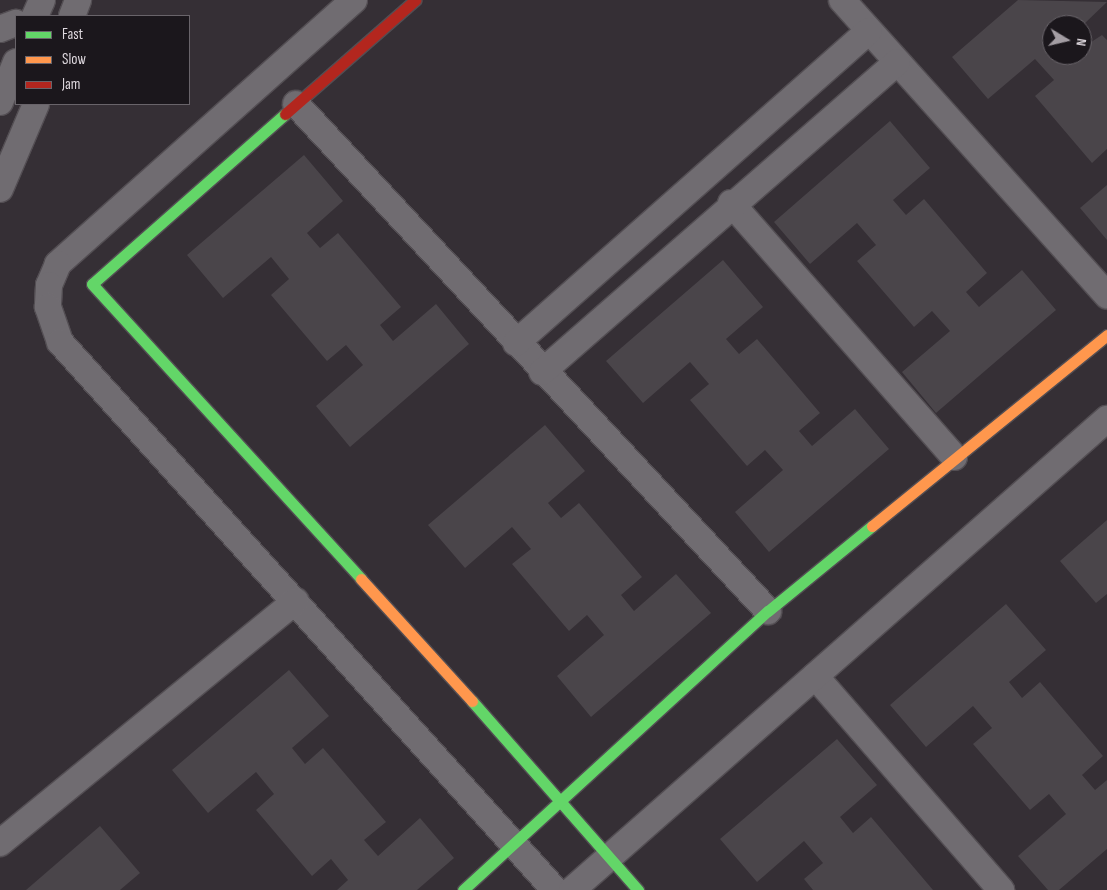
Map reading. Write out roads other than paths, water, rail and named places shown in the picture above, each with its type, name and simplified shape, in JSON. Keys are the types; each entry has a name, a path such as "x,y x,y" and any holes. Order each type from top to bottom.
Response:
{"street":[{"path":"35,15 42,0"},
{"path":"72,15 78,0"},
{"path":"354,0 94,228 58,264 49,285 48,307 60,342 296,601 555,890"},
{"path":"415,0 92,284 564,802 638,890"},
{"path":"842,0 1107,295"},
{"path":"0,29 15,23"},
{"path":"516,344 869,30"},
{"path":"542,372 731,203 897,62"},
{"path":"0,102 15,64"},
{"path":"296,104 542,372 768,611"},
{"path":"0,189 36,105"},
{"path":"731,203 954,457"},
{"path":"463,890 564,802 768,611 954,457 1107,335"},
{"path":"572,890 1107,419"},
{"path":"0,843 296,601"},
{"path":"815,676 1001,890"}]}
